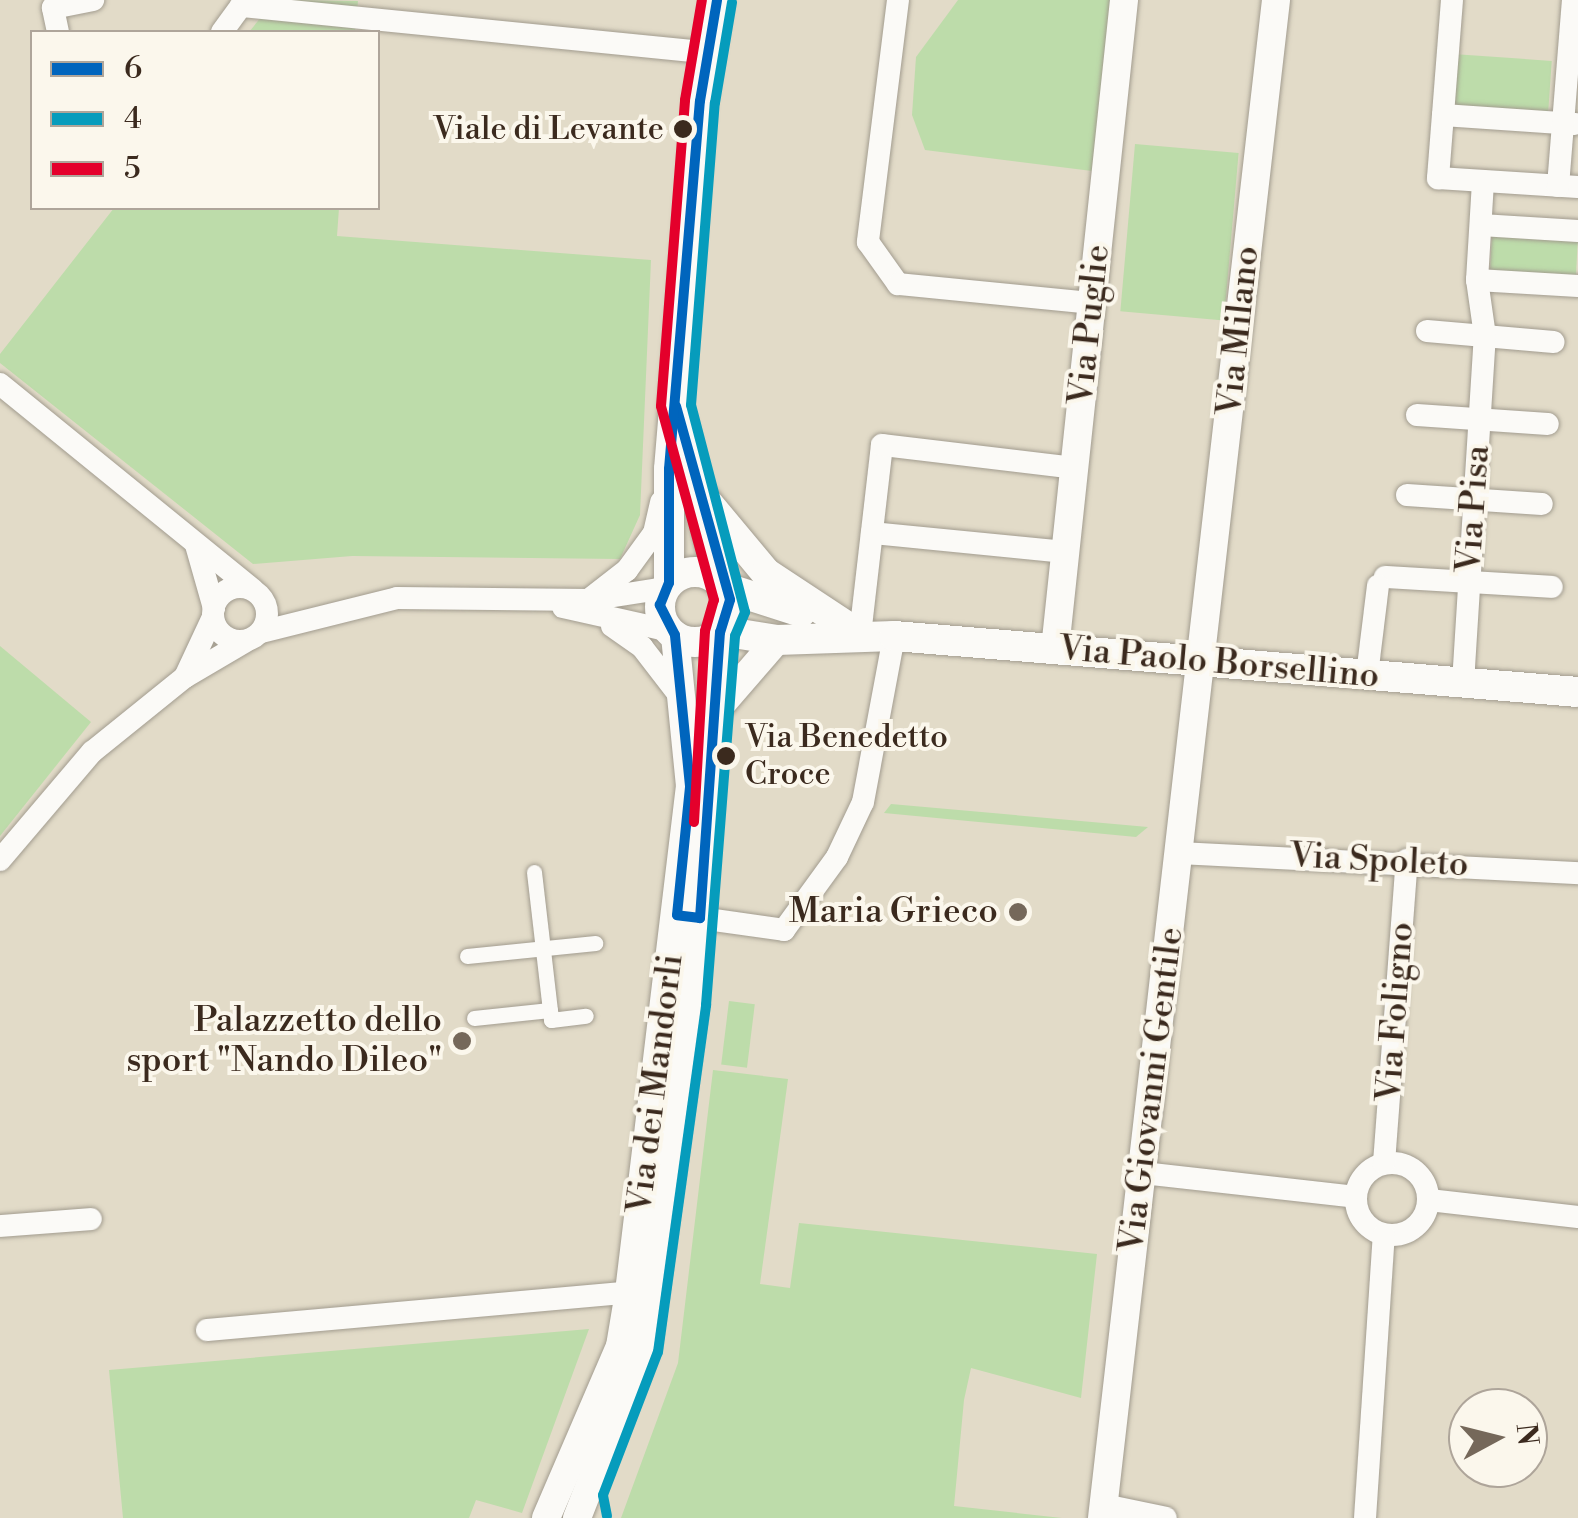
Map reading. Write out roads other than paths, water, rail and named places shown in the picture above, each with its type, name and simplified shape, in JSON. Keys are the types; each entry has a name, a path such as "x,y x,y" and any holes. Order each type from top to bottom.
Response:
{"main road":[{"path":"700,0 694,52 700,102"},
{"path":"676,406 730,611 720,631 693,642 672,634 661,615 668,585 669,469 700,102 717,0"},
{"path":"700,495 766,572 860,636"},
{"path":"668,585 689,572 860,636"},
{"name":"Via Paolo Borsellino","path":"720,631 777,640 894,636 1578,692"}],"street":[{"path":"58,30 52,4 93,0"},
{"path":"898,0 868,242 898,284 1092,303"},
{"name":"Via Puglie","path":"1055,649 1124,0"},
{"name":"Via Milano","path":"1202,661 1276,0"},
{"path":"1452,0 1438,178 1568,186 1573,0"},
{"path":"223,30 242,3 694,52"},
{"path":"1444,115 1571,124"},
{"name":"Via Pisa","path":"1463,683 1485,336 1477,280 1483,181"},
{"path":"1480,225 1578,231"},
{"path":"1477,280 1578,286"},
{"path":"1427,330 1554,342"},
{"path":"0,384 258,594 268,617 253,636"},
{"path":"1417,415 1548,424"},
{"path":"860,636 882,445 1076,468"},
{"path":"595,609 654,533 669,469"},
{"path":"1407,495 1542,504"},
{"path":"872,532 1067,552"},
{"path":"196,545 221,633 253,636"},
{"path":"1367,675 1382,581 1552,587"},
{"path":"595,609 668,585"},
{"path":"185,677 228,589 324,614"},
{"path":"0,860 92,752 185,677 253,636 324,614 397,598 540,601 595,609 672,634"},
{"path":"595,609 642,647 679,695"},
{"name":"Via dei Mandorli","path":"546,1518 640,1291 700,918 719,707 720,631"},
{"name":"Via dei Mandorli","path":"586,1510 643,1350 640,1291 687,821 672,634"},
{"path":"700,918 784,930 837,857 863,802 894,636"},
{"path":"719,707 777,640"},
{"name":"Via Giovanni Gentile","path":"1103,1511 1202,661"},
{"name":"Via Spoleto","path":"1180,852 1407,860 1578,873"},
{"name":"Via Foligno","path":"1384,1164 1407,860"},
{"path":"534,872 551,1020 586,1016"},
{"path":"467,956 594,943"},
{"path":"474,1018 550,1010"},
{"path":"1384,1164 1416,1171 1429,1200 1414,1228 1384,1235 1363,1221 1356,1197 1364,1176 1384,1164"},
{"path":"1143,1173 1356,1197"},
{"path":"1429,1200 1578,1217"},
{"path":"0,1226 92,1218"},
{"path":"1364,1518 1384,1235"},
{"path":"207,1330 640,1291"},
{"path":"1103,1511 1166,1518"}],"place":[{"name":"Viale di Levante","path":"683,129"},
{"name":"Via Benedetto Croce","path":"726,756"},
{"name":"Maria Grieco","path":"1018,912"},
{"name":"Palazzetto dello sport \"Nando Dileo\"","path":"462,1041"}]}
